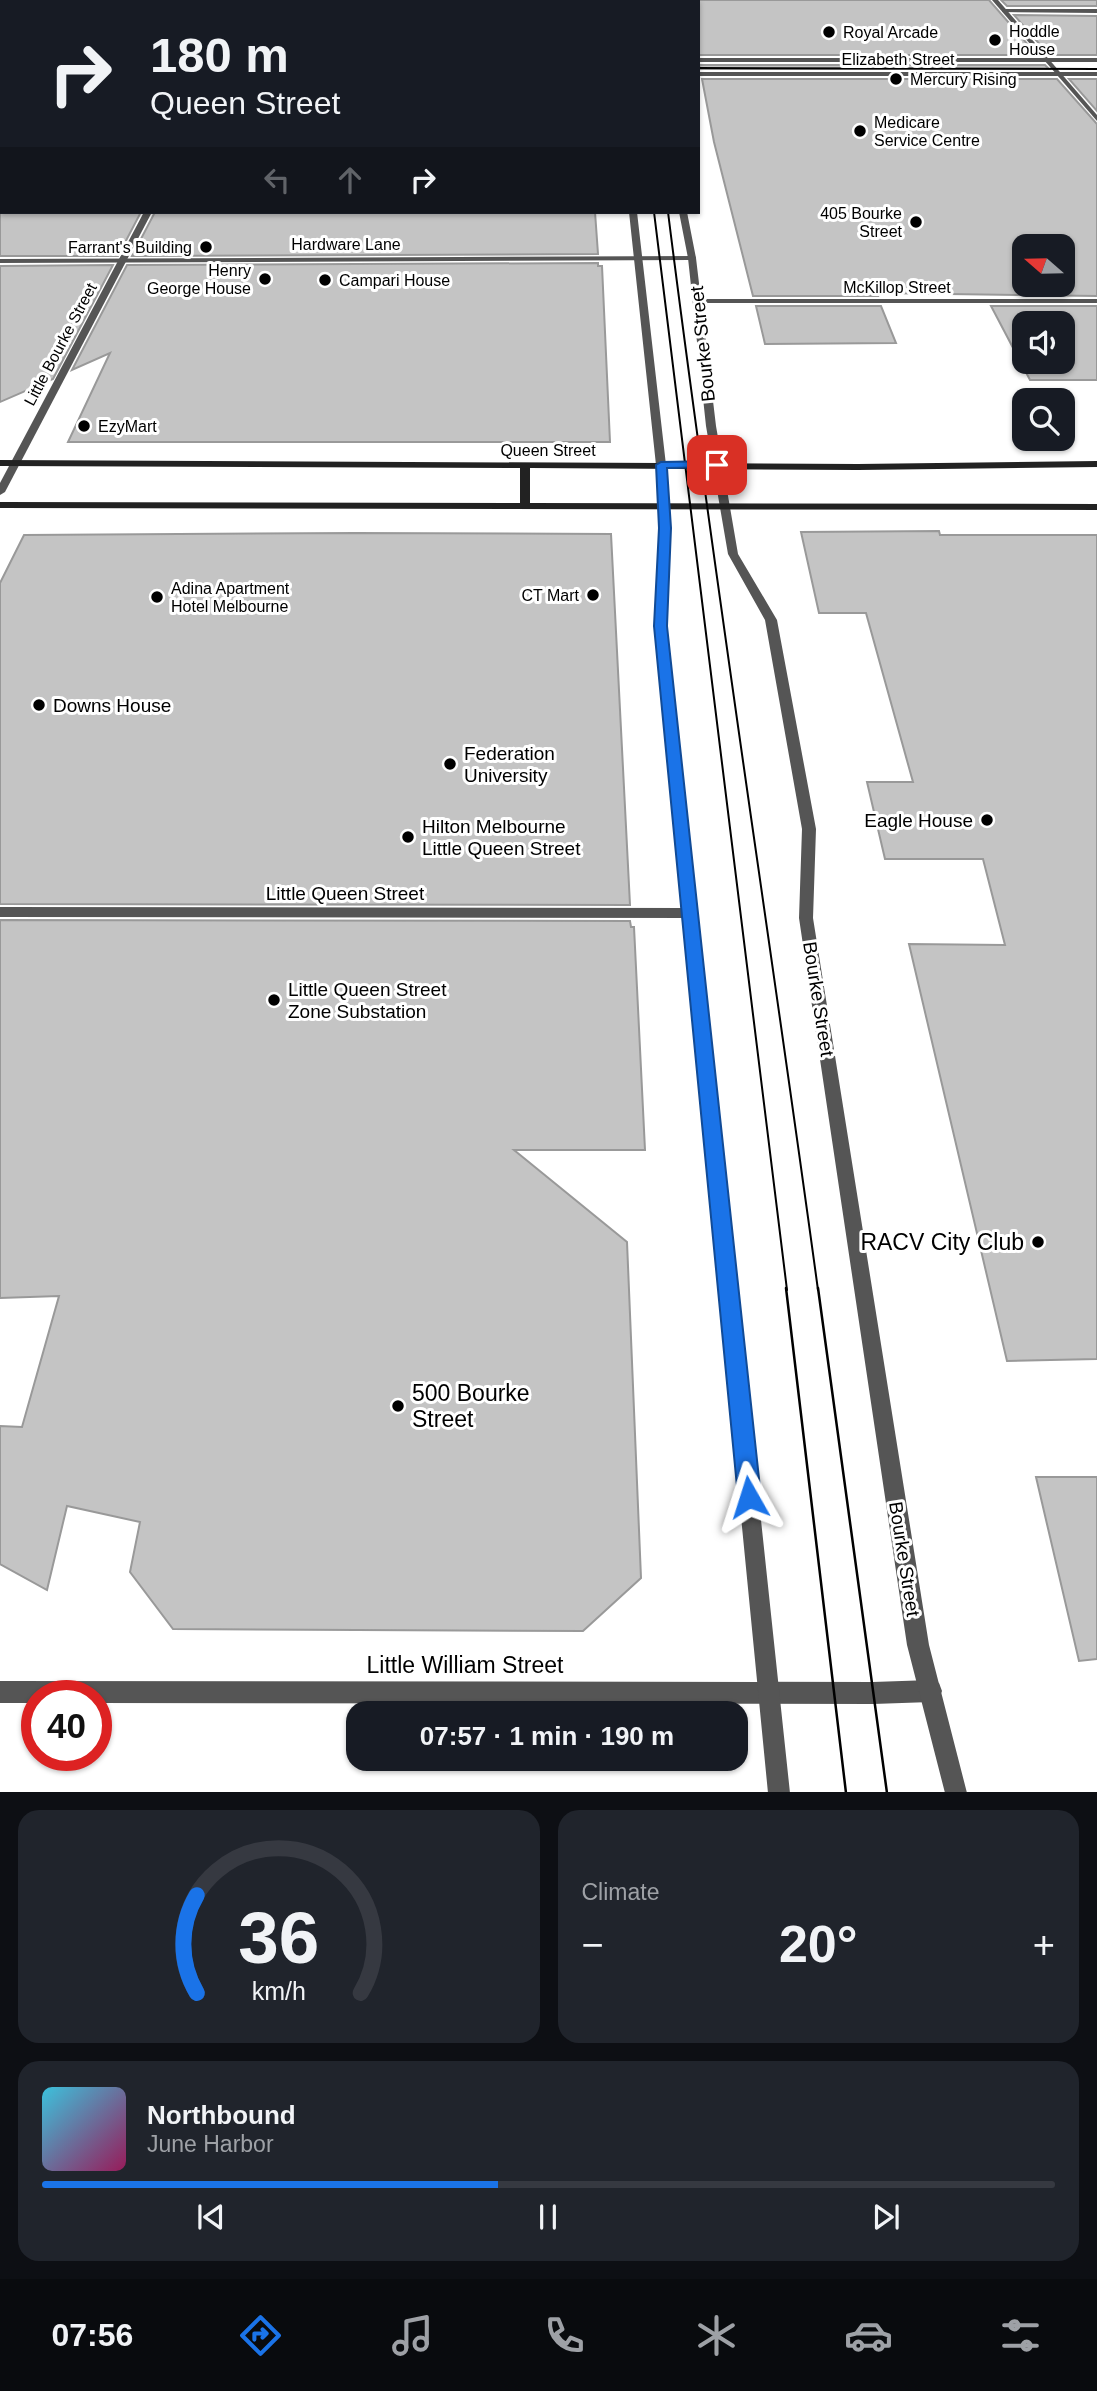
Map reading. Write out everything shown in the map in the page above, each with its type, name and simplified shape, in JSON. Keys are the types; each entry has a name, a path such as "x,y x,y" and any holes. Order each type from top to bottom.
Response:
{"main road":[{"name":"Queen Street","path":"0,463 525,467 1097,464"},
{"path":"525,467 526,505"},
{"path":"0,505 1097,507"}],"street":[{"path":"995,0 1097,119"},
{"path":"1004,11 1097,11"},
{"name":"Elizabeth Street","path":"700,60 1097,60"},
{"name":"Elizabeth Street","path":"700,74 1097,74"},
{"name":"Little Bourke Street","path":"0,492 147,214"},
{"path":"633,214 661,465 665,528 660,626 779,1792"},
{"name":"Bourke Street","path":"683,214 698,301 717,465 733,554 771,620 807,816 809,829 806,918 918,1645 956,1792"},
{"name":"Hardware Lane","path":"0,261 692,258"},
{"name":"McKillop Street","path":"698,301 1097,301"},
{"name":"Little Queen Street","path":"0,912 690,913"},
{"name":"Little William Street","path":"0,1692 930,1691"}],"building":[{"path":"700,0 989,0 1037,55 700,55"},
{"path":"1001,0 1097,0 1097,6 1007,6"},
{"path":"1014,15 1097,16 1097,55 1049,55"},
{"path":"700,65 1045,65 1049,69 700,69"},
{"path":"702,79 1057,79 1097,124 1097,296 1075,296 1075,234 1012,234 1012,295 877,293 878,296 753,296 714,142"},
{"path":"1069,79 1097,79 1097,111"},
{"path":"0,214 140,214 118,256 0,256"},
{"path":"154,214 595,214 598,254 132,256"},
{"path":"598,263 598,266 602,266 610,442 68,442 110,353 72,370 127,265"},
{"path":"113,265 53,379 0,402 0,266"},
{"path":"756,306 881,306 896,343 765,344"},
{"path":"991,306 1097,306 1097,380 1030,380 1027,374 1075,374 1075,311 1012,311 1012,346"},
{"path":"939,531 940,535 1097,535 1097,1359 1007,1361 909,944 1005,945 983,859 885,859 867,782 913,782 866,613 819,613 801,532"},
{"path":"611,534 630,905 0,904 0,583 24,535"},
{"path":"0,920 630,921 631,927 634,927 645,1150 514,1150 627,1242 641,1578 583,1631 173,1629 130,1572 140,1522 67,1506 47,1590 0,1564 0,1426 22,1427 59,1296 0,1298"},
{"path":"1036,1477 1097,1477 1097,1659 1079,1661"}],"tram line":[{"path":"700,68 1097,69"},
{"path":"654,214 787,1290"},
{"path":"668,214 818,1290"},
{"path":"786,1288 846,1792"},
{"path":"818,1288 887,1792"}],"place":[{"name":"Royal Arcade","path":"829,32"},
{"name":"Hoddle House","path":"995,40"},
{"name":"Mercury Rising","path":"896,79"},
{"name":"Medicare Service Centre","path":"860,131"},
{"name":"405 Bourke Street","path":"916,222"},
{"name":"Farrant's Building","path":"206,247"},
{"name":"Henry George House","path":"265,279"},
{"name":"Campari House","path":"325,280"},
{"name":"EzyMart","path":"84,426"},
{"name":"CT Mart","path":"593,595"},
{"name":"Adina Apartment Hotel Melbourne","path":"157,597"},
{"name":"Downs House","path":"39,705"},
{"name":"Federation University","path":"450,764"},
{"name":"Eagle House","path":"987,820"},
{"name":"Hilton Melbourne Little Queen Street","path":"408,837"},
{"name":"Little Queen Street Zone Substation","path":"274,1000"},
{"name":"RACV City Club","path":"1038,1242"},
{"name":"500 Bourke Street","path":"398,1406"}],"route":[{"path":"717,465 661,465 665,528 660,626 749,1497"}]}
